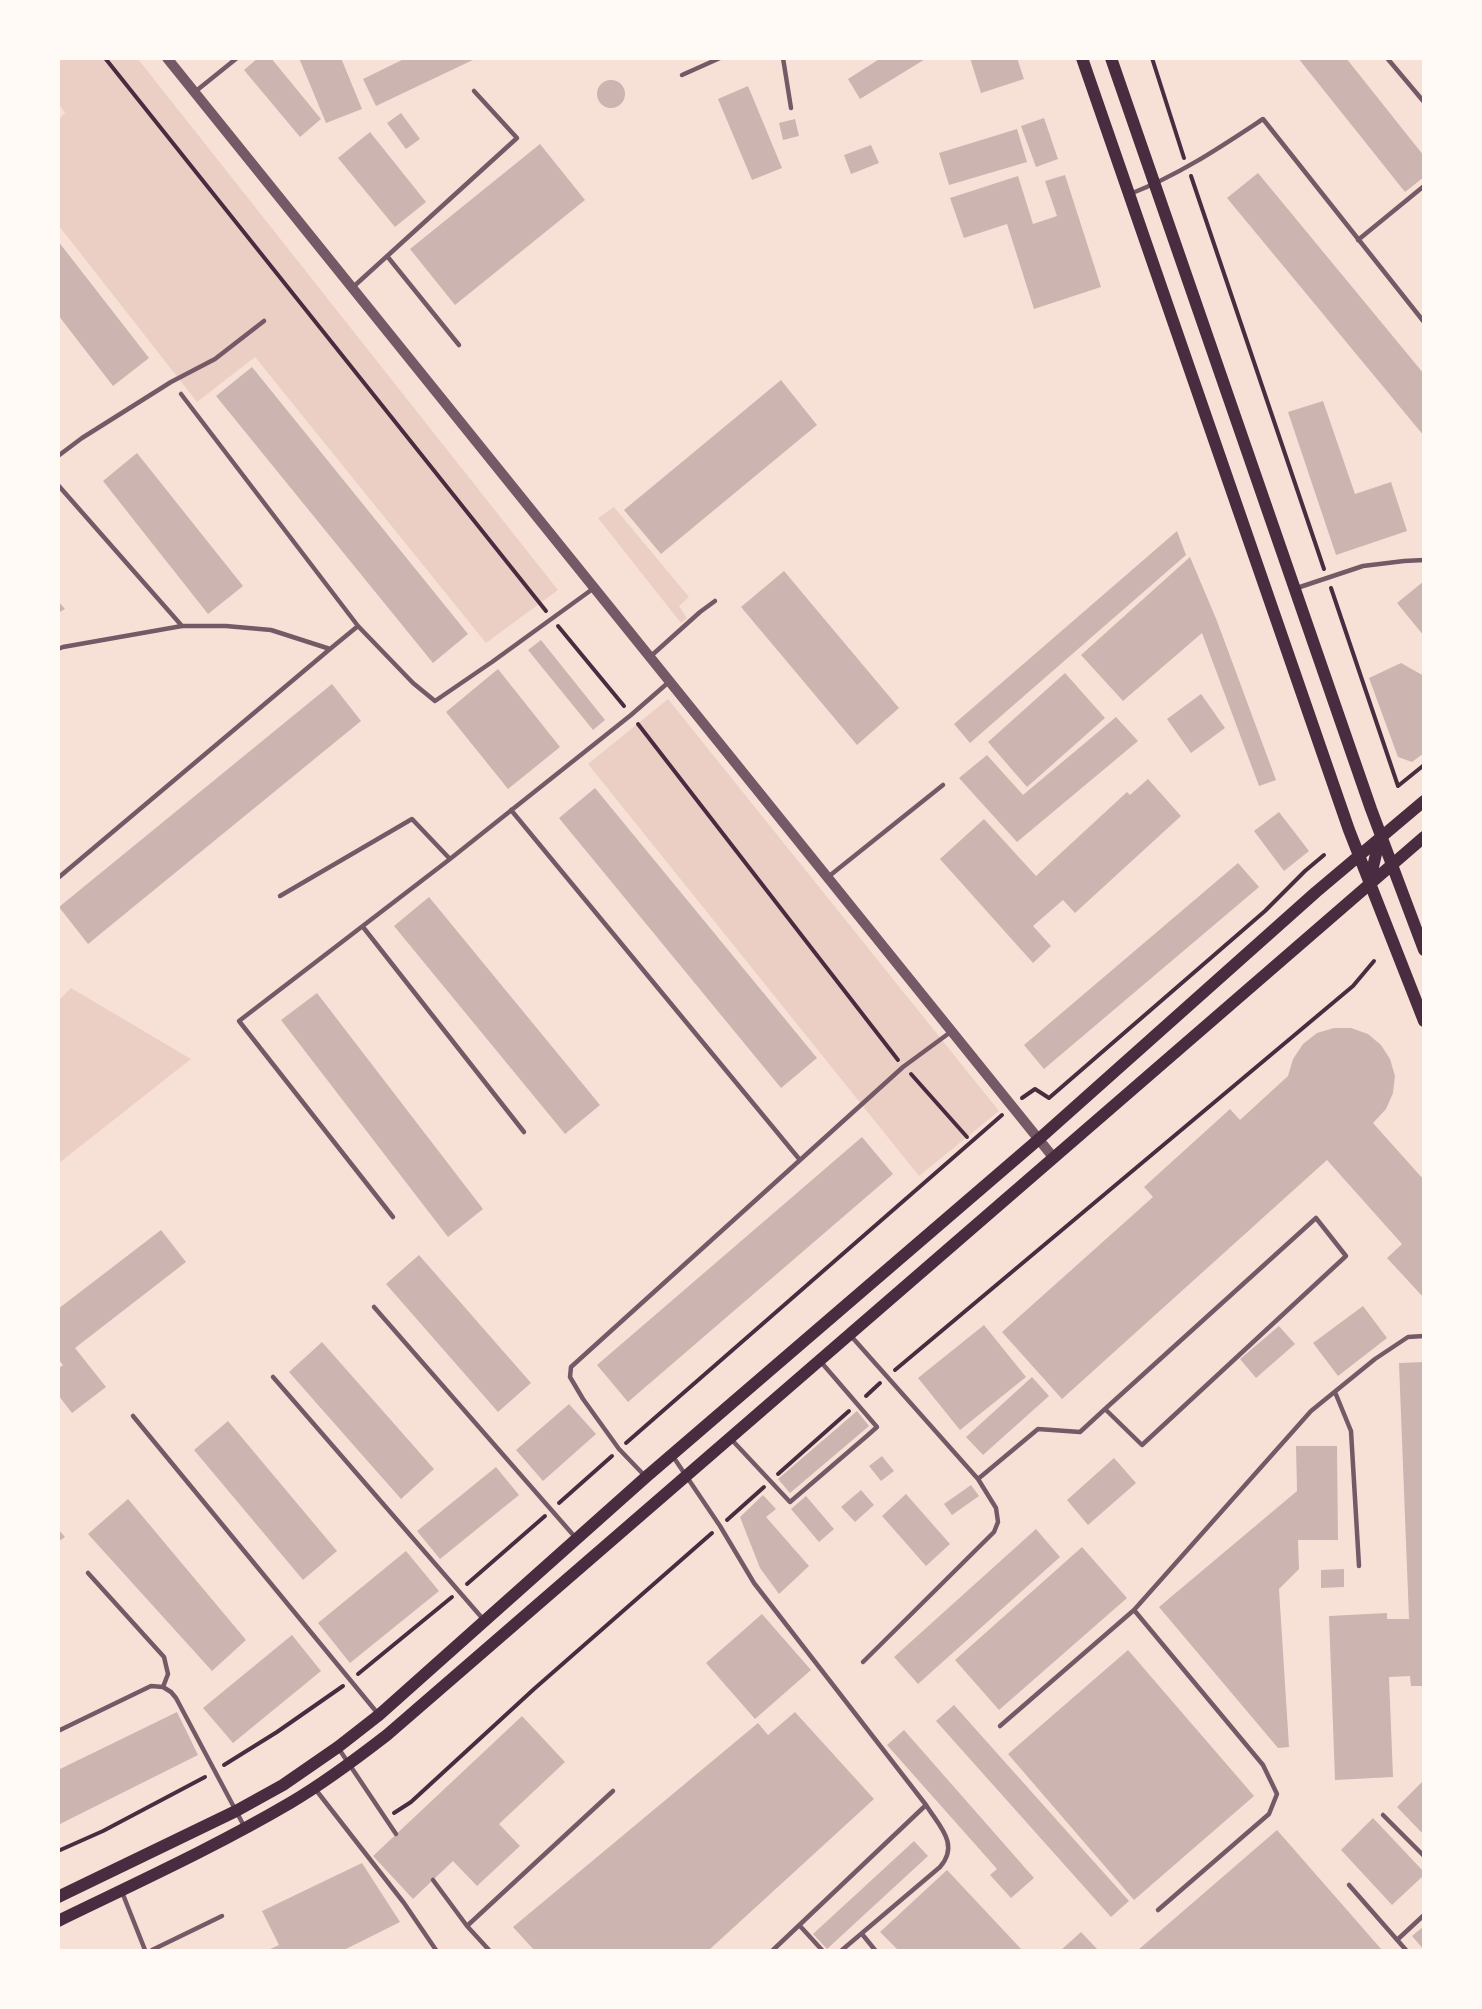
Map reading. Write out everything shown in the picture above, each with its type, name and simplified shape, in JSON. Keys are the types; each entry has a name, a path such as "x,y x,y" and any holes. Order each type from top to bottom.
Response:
{"main road":[{"path":"1082,58 1358,856 1424,1021"},
{"path":"1110,58 1390,866 1424,950"},
{"path":"58,1897 236,1811 283,1785 379,1715 672,1455 1039,1139 1358,856 1424,801"},
{"path":"1369,884 1380,837"},
{"path":"58,1921 245,1828 314,1788 387,1735 1424,837"},
{"path":"1358,856 1390,866"}],"street":[{"path":"167,58 1053,1157"}],"lane":[{"path":"194,93 237,58"},
{"path":"682,75 720,58"},
{"path":"783,58 791,108"},
{"path":"1387,58 1424,102"},
{"path":"352,288 517,138 474,91"},
{"path":"1129,194 1188,168 1263,119 1424,322"},
{"path":"1358,240 1424,186"},
{"path":"387,256 459,345"},
{"path":"58,456 82,438 171,382 215,359 264,321"},
{"path":"181,394 358,626 435,701 595,588"},
{"path":"58,485 182,626"},
{"path":"1294,589 1363,566 1424,560"},
{"path":"650,656 715,601"},
{"path":"58,650 63,647 182,626 226,626 271,630 330,649"},
{"path":"58,878 358,626"},
{"path":"393,1217 239,1021 450,859 631,715 670,681"},
{"path":"828,877 943,785"},
{"path":"511,810 800,1160"},
{"path":"280,896 412,819 450,859"},
{"path":"363,927 524,1132"},
{"path":"646,1478 620,1449 583,1399 570,1377 571,1367 903,1067 952,1030"},
{"path":"978,1479 1038,1429 1080,1432 1105,1409 1316,1218 1346,1256 1142,1445 1105,1409"},
{"path":"374,1307 577,1539"},
{"path":"849,1334 978,1479 996,1508 998,1522 994,1532 863,1662"},
{"path":"1000,1726 1134,1610 1311,1411 1375,1359 1408,1337 1424,1336"},
{"path":"730,1437 790,1502 868,1435 877,1427 819,1360"},
{"path":"273,1377 485,1621"},
{"path":"1335,1392 1351,1431 1359,1566"},
{"path":"133,1416 379,1715"},
{"path":"672,1455 720,1526 754,1583 926,1805 947,1839 948,1858 940,1867 842,1950"},
{"path":"88,1573 164,1657 168,1674 163,1688"},
{"path":"1134,1610 1263,1765 1277,1794 1269,1814 1158,1910"},
{"path":"58,1731 151,1686 171,1692 245,1828"},
{"path":"338,1747 396,1834"},
{"path":"314,1788 404,1903 436,1950"},
{"path":"467,1926 613,1791"},
{"path":"773,1950 926,1805"},
{"path":"1383,1815 1424,1856"},
{"path":"433,1881 467,1926 489,1950"},
{"path":"1349,1885 1406,1950"},
{"path":"122,1890 145,1950"},
{"path":"1397,1940 1424,1915"},
{"path":"152,1950 222,1916"},
{"path":"800,1926 822,1950"},
{"path":"862,1934 875,1950"}],"path":[{"path":"105,58 631,715 903,1067 967,1137"},
{"path":"1152,58 1398,786 1424,765"},
{"path":"58,1851 103,1831 215,1771 277,1732 350,1680 459,1592 1012,1106 1035,1089 1048,1098 1265,911 1324,855"},
{"path":"1353,986 1374,961"}],"shaded area":[{"path":"59,59 138,59 558,590 486,643 255,357 197,402 59,226 59,119 65,113 59,104"},
{"path":"614,507 689,597 679,606 687,618 681,623 598,518"},
{"path":"668,699 999,1111 919,1176 588,764"},
{"path":"71,988 191,1059 59,1163 59,1000"}],"building":[{"path":"258,58 271,58 321,119 300,137 244,70"},
{"path":"299,58 341,58 362,109 326,123"},
{"path":"406,58 477,58 376,106 363,79"},
{"path":"881,58 927,58 860,99 848,79"},
{"path":"970,58 1017,58 1024,79 981,93"},
{"path":"1298,58 1346,58 1424,156 1424,177 1405,192"},
{"path":"611,80 621,84 625,94 621,104 611,108 601,104 597,94 601,84"},
{"path":"748,86 782,168 752,180 718,99"},
{"path":"401,113 420,139 406,149 387,123"},
{"path":"1044,118 1058,159 1036,167 1021,126"},
{"path":"795,119 799,136 783,140 779,123"},
{"path":"1017,129 1027,162 949,185 939,153"},
{"path":"370,132 426,202 395,227 338,158"},
{"path":"540,144 585,200 455,305 410,249"},
{"path":"871,145 879,163 851,174 844,155"},
{"path":"1258,173 1424,374 1424,436 1227,198"},
{"path":"1065,175 1101,287 1034,309 1007,224 964,238 950,198 1018,176 1033,224 1057,216 1045,181"},
{"path":"58,241 149,358 113,386 58,315"},
{"path":"252,367 468,634 433,663 216,396"},
{"path":"781,380 817,425 661,554 624,510"},
{"path":"1323,401 1355,494 1391,482 1407,531 1336,555 1288,412"},
{"path":"137,453 243,586 208,614 103,481"},
{"path":"1177,531 1186,555 970,743 954,724"},
{"path":"1190,557 1217,621 1276,780 1259,786 1202,633 1123,701 1081,655"},
{"path":"784,571 899,708 857,745 741,607"},
{"path":"1424,581 1424,636 1397,603"},
{"path":"58,601 65,609 58,613"},
{"path":"541,640 605,720 593,730 528,650"},
{"path":"1401,663 1424,676 1424,753 1412,762 1398,757 1369,678"},
{"path":"498,669 560,747 508,789 446,712"},
{"path":"1065,673 1105,718 1027,787 988,742"},
{"path":"332,684 361,721 88,944 59,907"},
{"path":"1201,694 1225,728 1191,753 1167,719"},
{"path":"1116,717 1138,741 1017,842 959,778 987,755 1023,795"},
{"path":"1148,779 1181,816 1075,913 1063,900 1033,926 1051,946 1033,963 940,859 984,819 1036,876 1127,792 1130,795"},
{"path":"595,788 817,1058 781,1088 559,818"},
{"path":"1279,812 1309,851 1284,871 1254,831"},
{"path":"1238,863 1259,887 1044,1069 1024,1045"},
{"path":"429,897 600,1105 565,1134 394,926"},
{"path":"317,993 483,1209 448,1237 281,1020"},
{"path":"1334,1028 1351,1028 1368,1034 1381,1045 1390,1059 1395,1076 1393,1093 1386,1109 1373,1123 1424,1180 1424,1298 1387,1258 1402,1244 1327,1160 1062,1399 1002,1332 1153,1197 1144,1187 1230,1109 1240,1120 1288,1076 1293,1059 1303,1044 1317,1033"},
{"path":"862,1137 893,1174 628,1402 597,1365"},
{"path":"161,1230 186,1262 75,1348 106,1387 72,1413 58,1395 58,1369 63,1365 58,1359 58,1309"},
{"path":"419,1255 531,1383 498,1412 386,1284"},
{"path":"1363,1306 1387,1338 1338,1376 1313,1343"},
{"path":"984,1325 1026,1377 960,1430 918,1378"},
{"path":"1279,1326 1295,1344 1256,1378 1240,1359"},
{"path":"322,1342 434,1469 401,1499 289,1372"},
{"path":"1424,1362 1424,1686 1411,1686 1410,1676 1389,1677 1393,1777 1335,1780 1329,1616 1387,1613 1387,1619 1409,1619 1399,1363"},
{"path":"1032,1377 1049,1396 983,1455 966,1437"},
{"path":"569,1404 596,1434 543,1481 516,1450"},
{"path":"857,1411 869,1426 790,1493 778,1479"},
{"path":"228,1421 337,1551 303,1580 194,1450"},
{"path":"1296,1446 1337,1446 1338,1540 1298,1540 1299,1569 1279,1589 1289,1747 1278,1748 1159,1607 1297,1491"},
{"path":"882,1456 894,1471 881,1481 869,1466"},
{"path":"1114,1458 1136,1483 1088,1525 1067,1500"},
{"path":"496,1467 519,1495 440,1559 417,1531"},
{"path":"971,1485 979,1496 952,1515 944,1504"},
{"path":"861,1490 874,1505 855,1522 841,1507"},
{"path":"906,1494 950,1544 926,1566 882,1516"},
{"path":"763,1495 776,1509 766,1517 809,1566 779,1594 760,1568 740,1517"},
{"path":"806,1496 834,1529 819,1542 791,1509"},
{"path":"128,1499 246,1640 212,1671 88,1534"},
{"path":"58,1529 65,1537 58,1542"},
{"path":"1036,1529 1060,1557 918,1684 894,1657"},
{"path":"1082,1547 1127,1598 999,1710 955,1660"},
{"path":"406,1551 439,1591 350,1663 318,1623"},
{"path":"1344,1569 1344,1587 1321,1588 1321,1570"},
{"path":"762,1614 811,1670 755,1719 706,1663"},
{"path":"292,1635 321,1671 233,1743 203,1708"},
{"path":"1128,1650 1254,1796 1134,1900 1008,1754"},
{"path":"954,1705 1129,1901 1111,1917 936,1721"},
{"path":"177,1712 198,1755 58,1825 58,1770"},
{"path":"795,1712 874,1799 709,1950 534,1950 513,1927 758,1723 768,1735"},
{"path":"522,1716 565,1762 499,1824 520,1846 477,1886 453,1861 413,1899 373,1856"},
{"path":"904,1730 1034,1878 1011,1898 990,1875 997,1869 887,1745"},
{"path":"1424,1780 1424,1835 1397,1807"},
{"path":"1373,1818 1424,1872 1424,1875 1392,1905 1341,1850"},
{"path":"1277,1830 1382,1950 1138,1950"},
{"path":"914,1841 928,1856 827,1949 813,1934"},
{"path":"362,1863 400,1922 344,1950 268,1950 279,1945 262,1911"},
{"path":"947,1870 1022,1950 898,1950 880,1932"},
{"path":"1424,1926 1424,1950 1412,1936"},
{"path":"1081,1932 1098,1950 1061,1950"}]}
